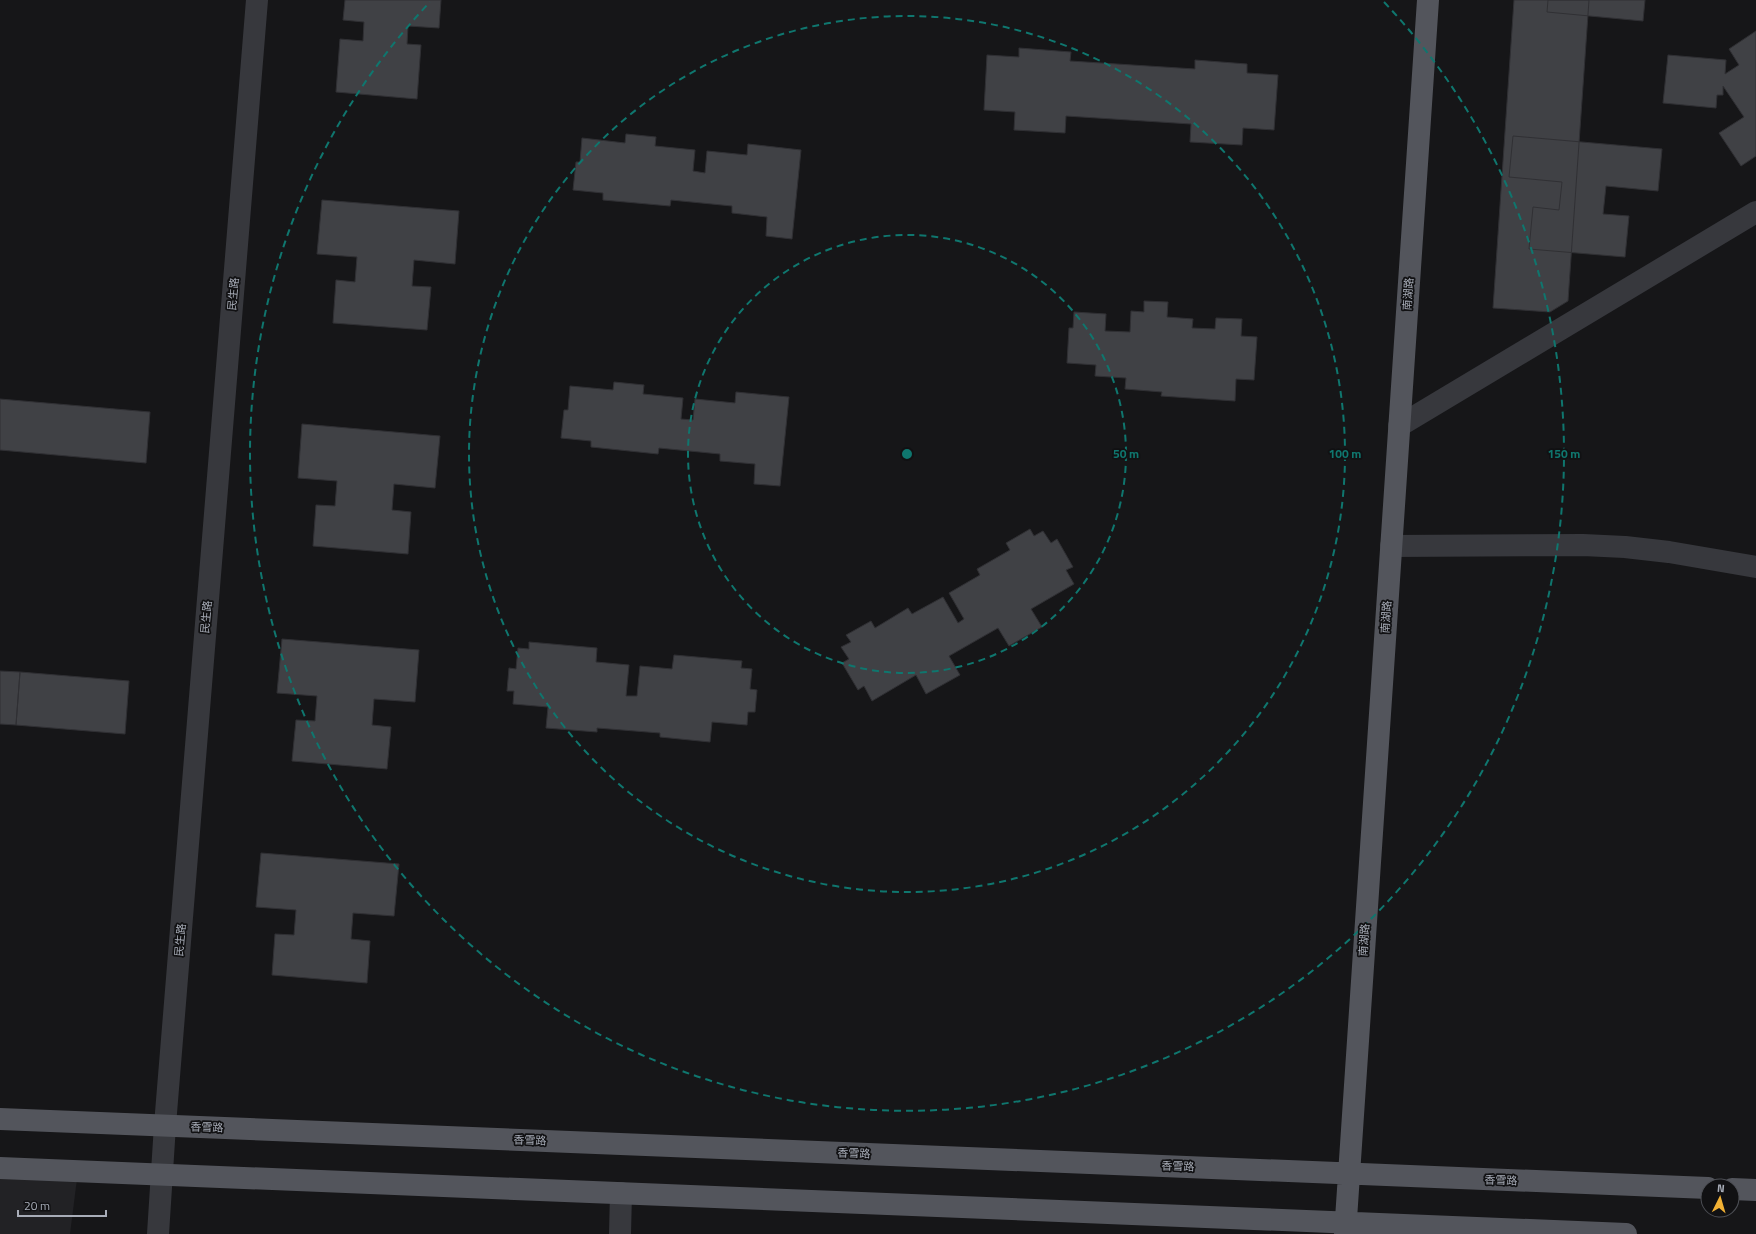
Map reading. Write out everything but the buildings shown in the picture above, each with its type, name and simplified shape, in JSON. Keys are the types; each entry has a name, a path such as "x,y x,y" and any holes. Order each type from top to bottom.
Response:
{"main road":[{"name":"南湖路","path":"1345,1228 1428,0"},
{"name":"香雪路","path":"0,1119 1700,1188"},
{"path":"0,1168 621,1193 1345,1228 1626,1234"},
{"path":"1740,1189 1756,1190"}],"street":[{"name":"民生路","path":"158,1234 164,1125 257,0"},
{"path":"1399,426 1756,212"},
{"path":"1391,546 1625,547 1669,552 1756,567"},
{"path":"620,1234 621,1193"}],"shaded area":[{"path":"0,1168 78,1171 70,1234 0,1234"}]}
